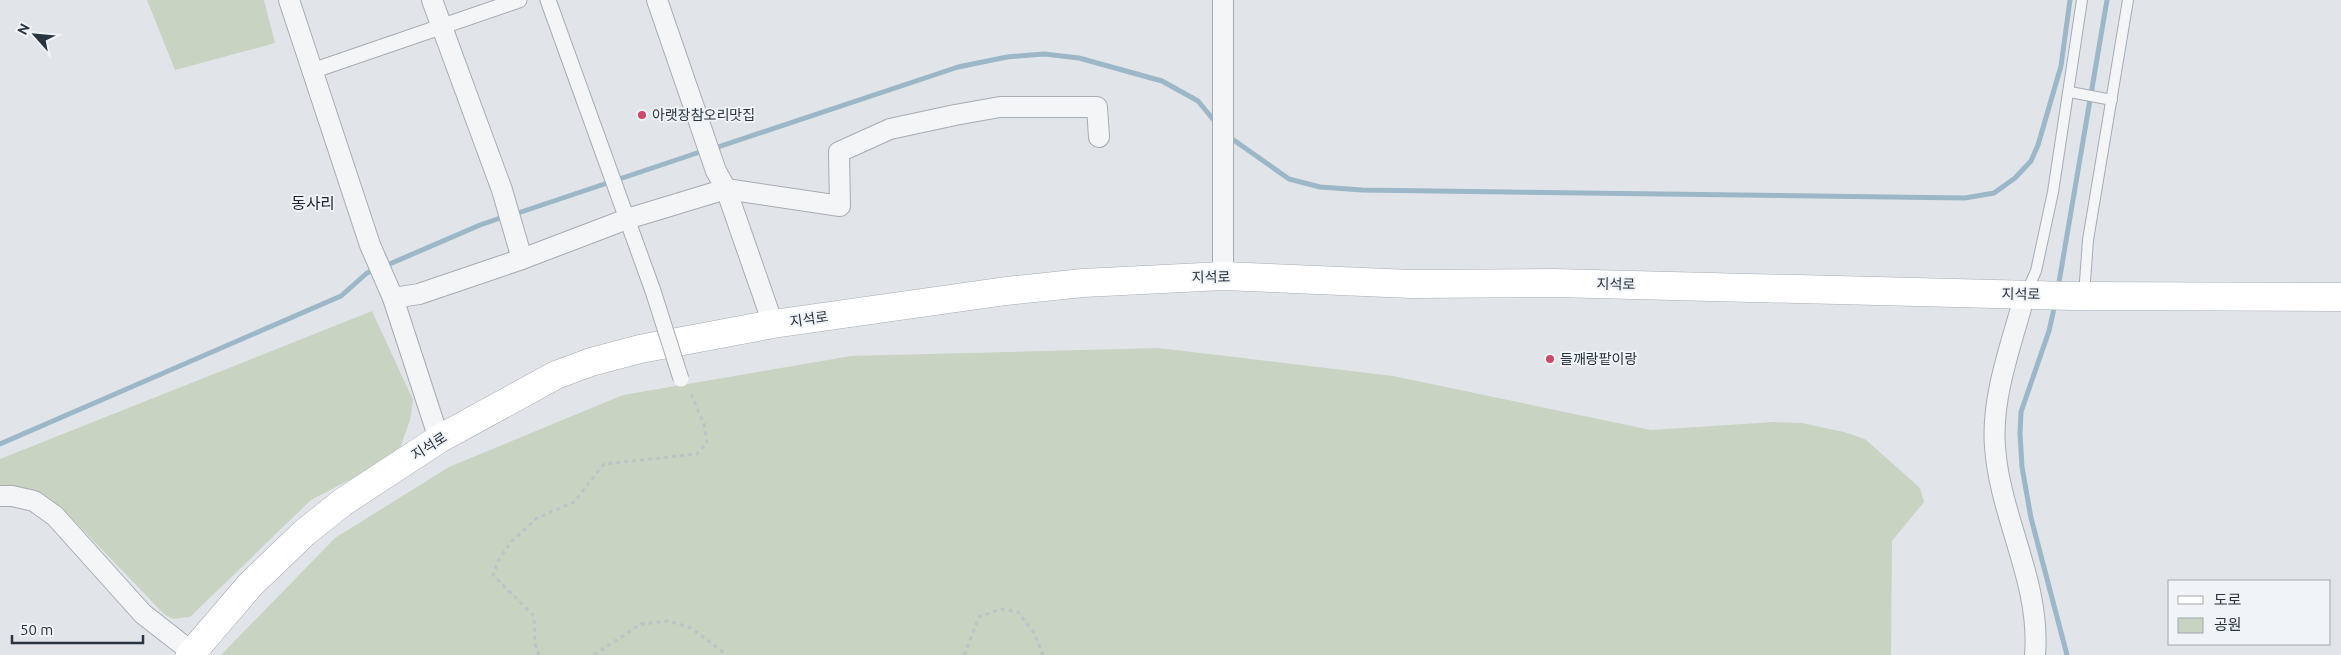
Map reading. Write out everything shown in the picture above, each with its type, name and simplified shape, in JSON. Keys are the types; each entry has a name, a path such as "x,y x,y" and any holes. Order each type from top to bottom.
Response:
{"main road":[{"name":"지석로","path":"191,654 250,585 304,533 343,502 438,439 556,375 591,362 640,349 773,324 1073,284 1223,276 1412,284 1554,283 2079,296 2341,297"}],"street":[{"path":"290,0 370,245 393,298 438,439"},
{"path":"432,0 502,190 517,236 522,259"},
{"path":"312,71 442,28 519,0"},
{"path":"548,0 653,291 681,379"},
{"path":"657,0 773,324"},
{"path":"1223,0 1223,276"},
{"path":"393,298 419,294 522,259 624,212 721,180 840,206 839,152 890,129 1000,107 1097,107 1099,137"},
{"path":"2028,294 2000,388 1995,416 1995,446 2000,484 2033,599 2036,621 2035,655"},
{"path":"0,496 12,496 34,501 56,516 142,614 191,654"}],"lane":[{"path":"2028,294 2036,271 2053,192 2062,123 2070,92 2082,0"},
{"path":"2079,296 2128,0"},
{"path":"2070,92 2112,100"}],"path":[{"path":"539,655 535,644 534,616 492,575 499,559 511,542 537,518 574,502 604,464 697,454 707,443 704,424 691,394"},
{"path":"964,655 979,617 1001,609 1018,612 1034,633 1043,655"},
{"path":"594,655 641,624 669,622 691,628 727,655"}],"green space":[{"path":"147,0 264,0 275,43 175,70"},
{"path":"372,311 413,400 410,420 400,448 378,465 311,500 190,617 173,619 164,614 62,508 42,493 15,488 0,492 0,459"},
{"path":"1158,348 1393,376 1651,430 1774,422 1802,423 1844,432 1865,439 1920,488 1924,502 1892,541 1891,655 221,655 335,538 449,467 623,395 851,356"}],"waterway":[{"path":"1228,136 1289,179 1320,187 1362,190 1965,198 1994,193 2015,178 2031,161 2038,145 2061,66 2070,0"},
{"path":"2058,288 2107,0"},
{"path":"712,149 958,67 1007,57 1044,54 1079,58 1162,81 1198,101 1217,124"},
{"path":"515,214 703,151"},
{"path":"385,266 480,225 506,216"},
{"path":"0,444 341,296 367,273 377,269"},
{"path":"2055,304 2049,331 2021,412 2020,433 2022,467 2031,518 2067,655"}],"place":[{"name":"아랫장참오리맛집","path":"642,115"},
{"name":"들깨랑팥이랑","path":"1550,359"}],"district":[{"name":"동사리","path":"313,203"}]}
